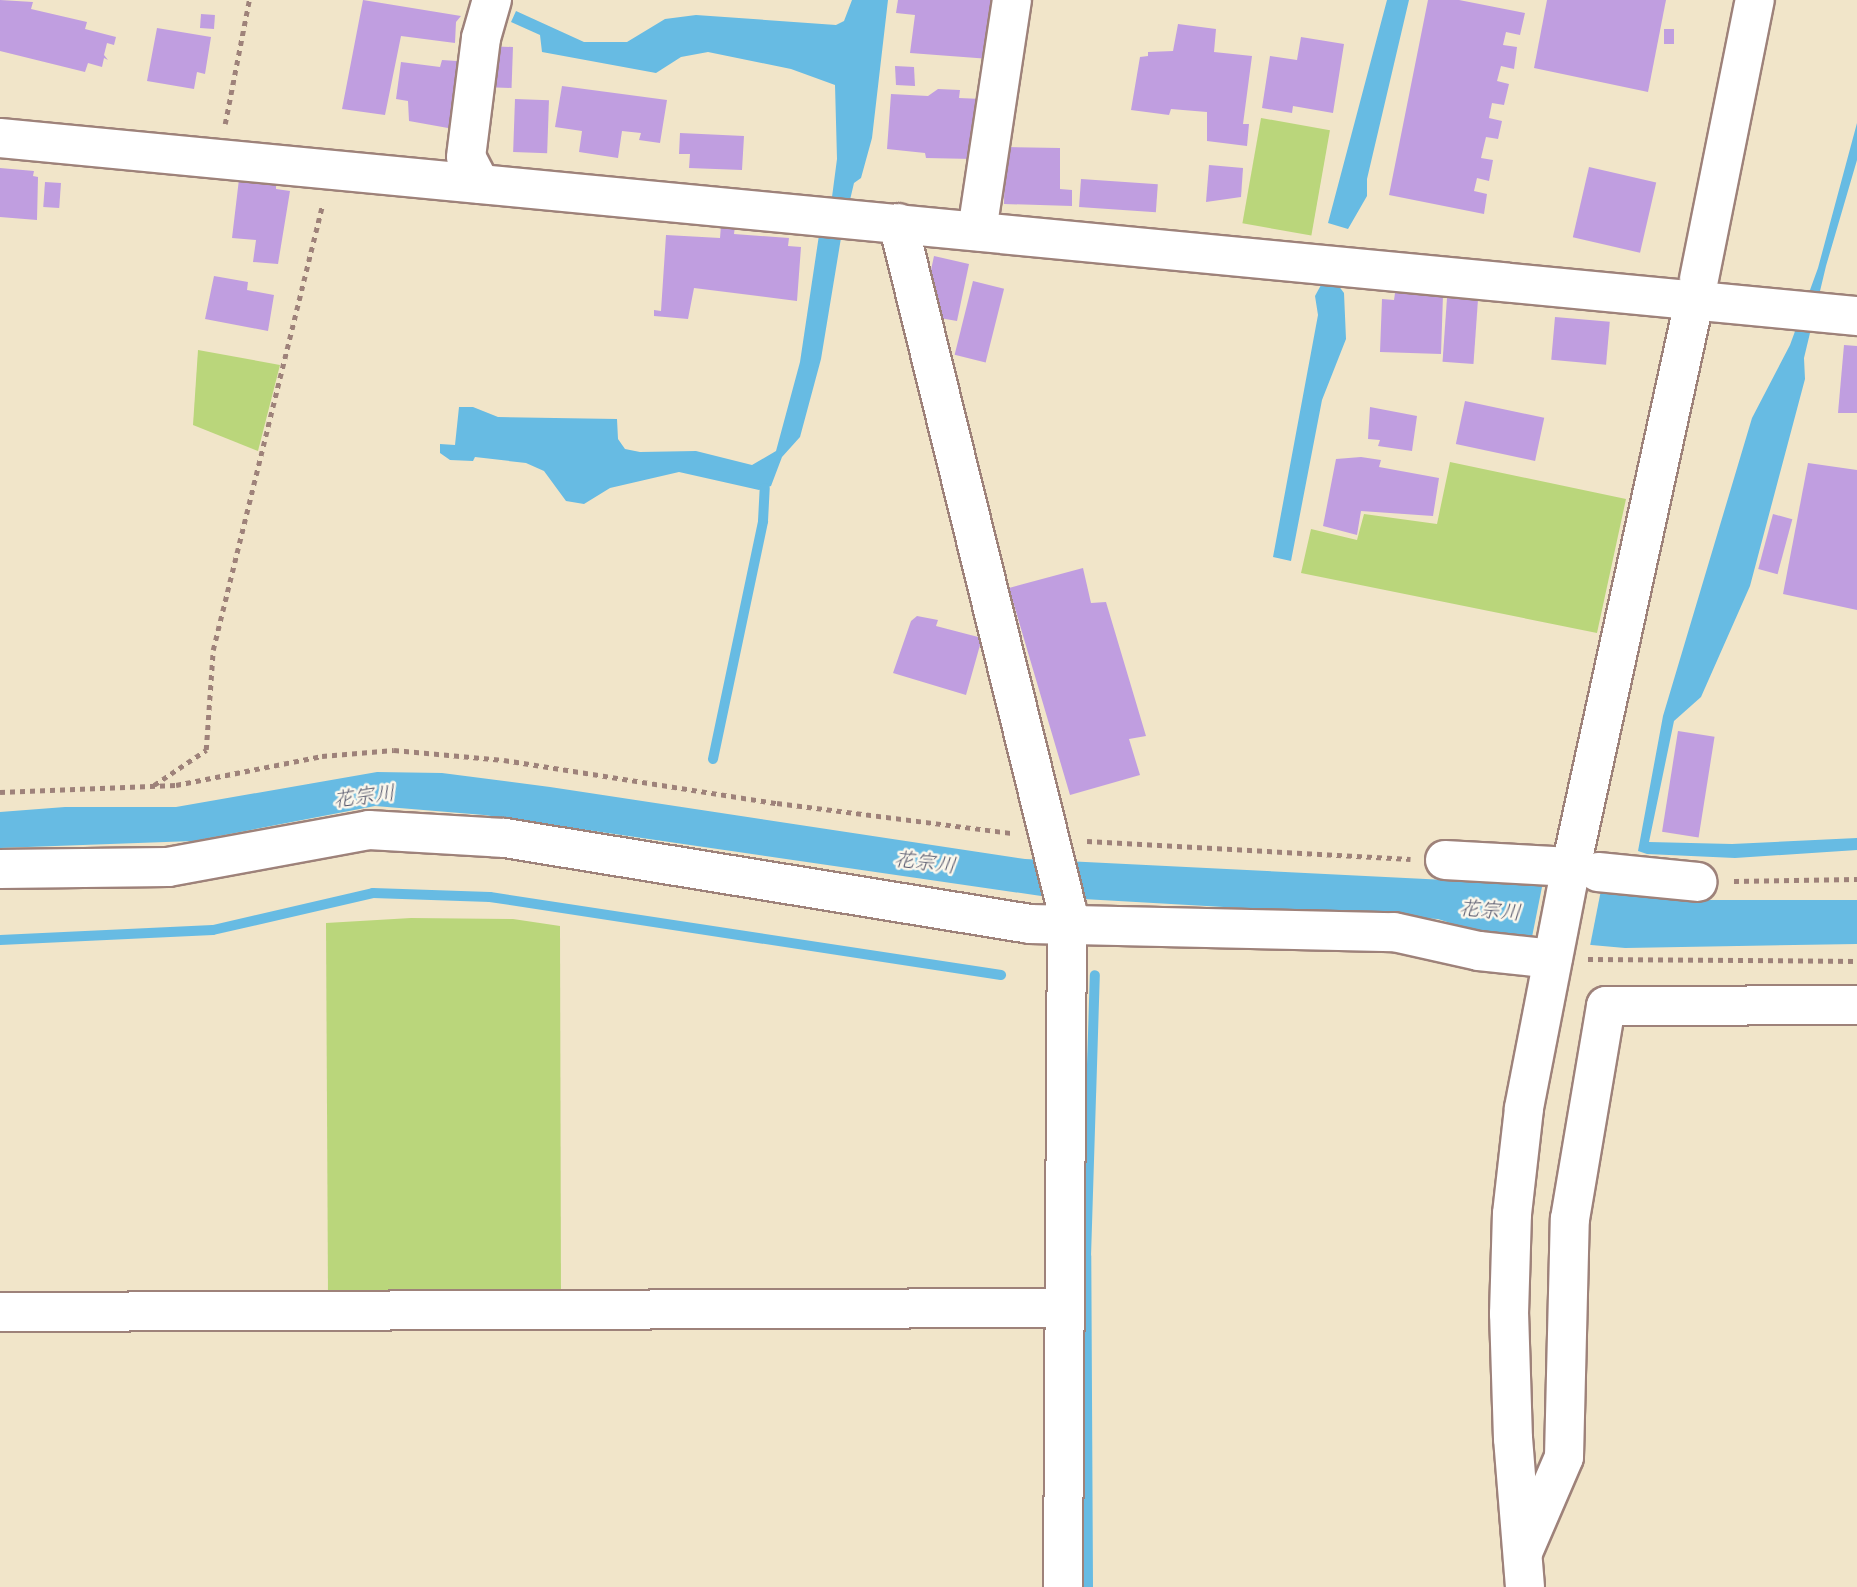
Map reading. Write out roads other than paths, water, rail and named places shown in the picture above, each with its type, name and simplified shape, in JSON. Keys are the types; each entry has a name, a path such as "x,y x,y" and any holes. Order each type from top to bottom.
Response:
{"street":[{"path":"480,184 466,157 481,38 492,0"},
{"path":"976,231 1013,0"},
{"path":"1524,1571 1513,1440 1513,1214 1524,1108 1562,956 1755,0"},
{"path":"0,138 976,231 1696,291 1857,316"},
{"path":"898,223 1052,845 1067,918 1063,1587"},
{"path":"0,869 169,867 369,830 505,838 1030,924 1067,918 1394,932 1479,951 1562,956"},
{"path":"1445,860 1698,882"},
{"path":"1524,1571 1564,1457 1570,1219 1606,1006 1857,1005"},
{"path":"0,1312 1064,1308"}],"water":[{"path":"852,0 888,0 872,138 861,178 854,183 841,238 821,359 800,437 782,457 771,486 759,490 679,472 610,488 584,504 566,501 544,471 526,463 475,457 473,461 450,460 440,453 440,444 455,445 459,407 473,407 498,417 617,419 618,439 625,449 640,452 696,451 752,465 776,451 800,362 819,235 832,197 837,159 835,85 791,69 708,52 681,57 656,73 542,52 540,35 511,22 516,11 584,42 627,42 665,19 696,15 836,25 844,21"},
{"path":"1387,0 1409,0 1367,179 1367,196 1348,229 1328,223"},
{"path":"1857,123 1857,160 1826,266 1804,358 1805,379 1750,586 1701,697 1674,721 1649,842 1732,844 1857,838 1857,850 1735,858 1647,854 1638,851 1663,716 1752,418 1790,345 1818,268"},
{"path":"1321,285 1338,285 1344,293 1346,339 1322,400 1291,561 1273,557 1318,315 1315,296"},
{"name":"花宗川","path":"377,772 442,773 550,787 1025,859 1624,889 1692,900 1857,900 1857,944 1625,948 1490,936 1438,919 1048,897 484,815 375,806 193,841 0,848 0,812 65,807 176,807"}],"waterway":[{"path":"713,759 763,521 765,488"},
{"path":"0,940 213,930 373,893 490,897 1001,975"},
{"path":"1088,1587 1086,1256 1095,975"}]}
